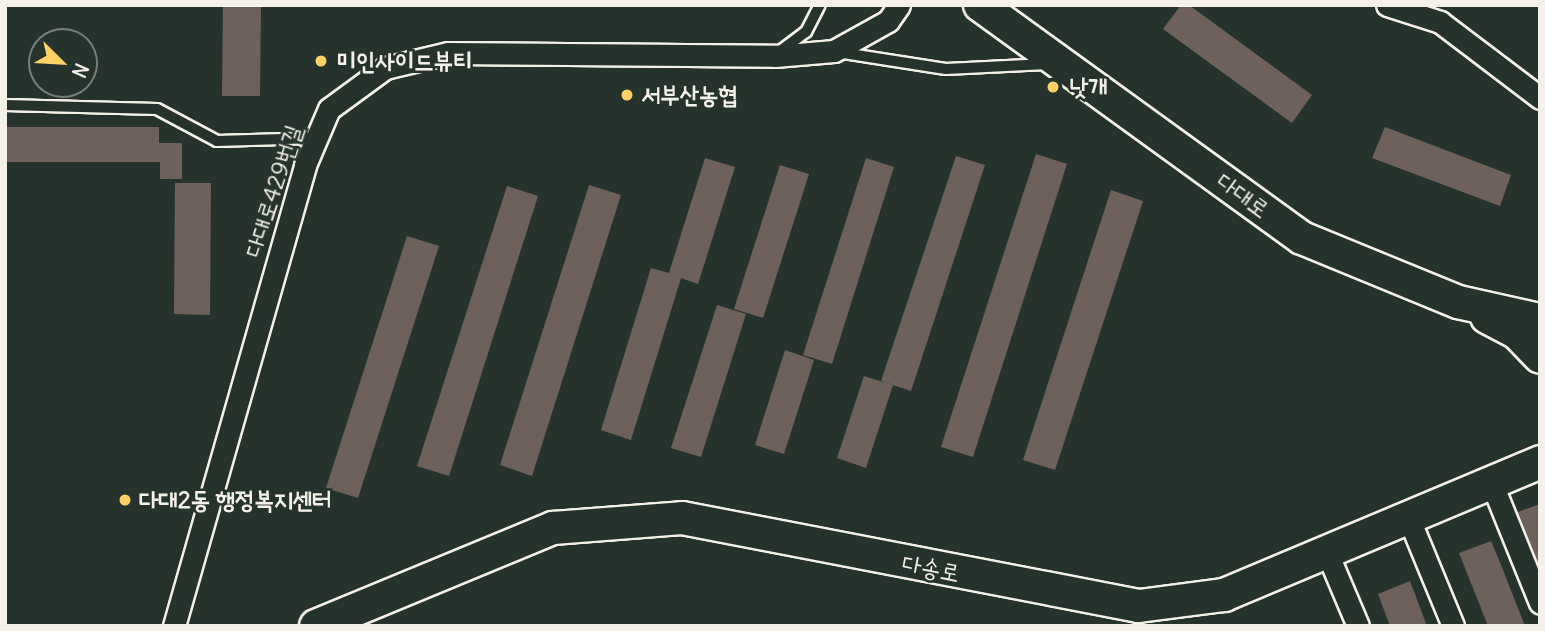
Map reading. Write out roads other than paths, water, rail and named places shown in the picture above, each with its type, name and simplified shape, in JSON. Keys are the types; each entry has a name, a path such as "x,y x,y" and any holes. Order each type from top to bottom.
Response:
{"main road":[{"name":"다대로","path":"980,5 1302,238 1458,302 1540,320"},
{"path":"1458,302 1517,333 1540,357"},
{"name":"다송로","path":"316,626 553,528 669,519 1139,607 1224,595 1328,555 1538,462"}],"street":[{"name":"다대로429번길","path":"174,626 305,164 329,109 385,68 448,53 775,55 834,51 888,21 899,5"},
{"path":"1387,5 1440,22 1540,98"},
{"path":"1492,484 1532,559 1540,603"},
{"path":"1409,519 1453,626"},
{"path":"1328,555 1358,626"}],"lane":[{"path":"775,55 806,32 820,5"},
{"path":"834,51 946,69 1060,63"},
{"path":"5,105 157,109 217,141 317,138"}],"place":[{"name":"미인사이드뷰티","path":"321,61"},
{"name":"낫개","path":"1053,87"},
{"name":"서부산농협","path":"627,95"},
{"name":"다대2동 행정복지센터","path":"125,500"}]}
